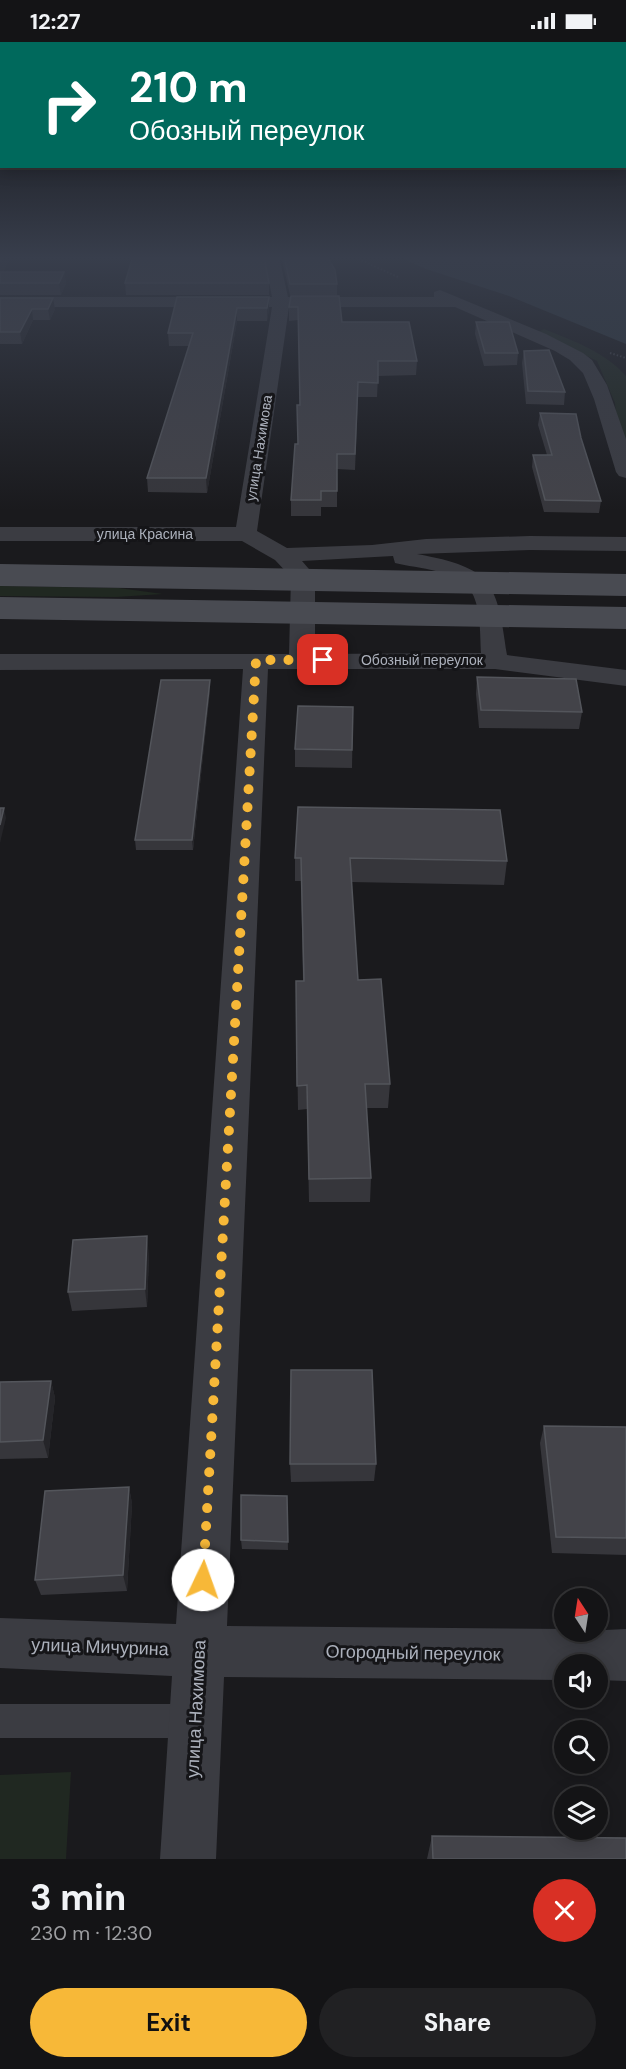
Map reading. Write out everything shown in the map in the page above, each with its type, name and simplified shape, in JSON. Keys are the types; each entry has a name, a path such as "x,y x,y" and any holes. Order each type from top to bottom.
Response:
{"main road":[{"path":"0,575 626,585"},
{"path":"0,608 626,618"}],"street":[{"name":"улица Нахимова","path":"246,534 275,341"},
{"path":"546,341 585,362 595,377 626,472"},
{"name":"улица Красина","path":"0,534 246,534 283,555"},
{"path":"283,555 530,543 626,544"},
{"path":"372,552 431,564 466,575 484,592 495,661"},
{"path":"283,555 303,576 302,660"},
{"name":"улица Нахимова","path":"188,1859 256,660"},
{"name":"Обозный переулок","path":"0,662 495,661 626,678"},
{"name":"улица Мичурина","path":"0,1643 199,1651"},
{"name":"Огородный переулок","path":"199,1651 626,1655"}],"lane":[{"path":"0,1721 195,1721"}],"shaded area":[{"path":"556,341 578,343 609,360 626,376 626,450 617,431 615,403 597,361"},
{"path":"0,586 119,588 163,594 116,597 0,596"},
{"path":"71,1772 66,1859 0,1859 0,1775"}],"building":[{"path":"191,341 231,341 206,478 147,478"},
{"path":"299,341 413,341 417,361 378,361 378,383 358,382 355,454 337,454 337,491 321,491 321,500 291,500 295,444 298,444 297,405 300,405"},
{"path":"481,341 514,341 518,353 485,353"},
{"path":"549,350 565,392 528,391 524,351"},
{"path":"540,413 576,414 581,438 601,501 545,500 533,455 552,455"},
{"path":"477,677 576,679 582,712 481,710"},
{"path":"161,680 210,680 192,840 135,840"},
{"path":"298,706 353,707 352,750 295,749"},
{"path":"298,807 500,810 507,861 350,858 358,980 381,979 390,1084 365,1084 371,1178 309,1179 307,1085 297,1086 296,981 304,981 301,858 295,858"},
{"path":"0,808 4,808 0,825"},
{"path":"147,1236 145,1289 68,1292 73,1240"},
{"path":"291,1370 372,1370 376,1464 290,1464"},
{"path":"51,1381 43,1440 0,1442 0,1382"},
{"path":"544,1426 626,1427 626,1538 556,1537"},
{"path":"129,1487 123,1575 35,1580 45,1491"},
{"path":"241,1495 287,1496 288,1542 241,1540"},
{"path":"432,1836 554,1837 554,1840 626,1838 626,1859 433,1859"}],"route":[{"path":"203,1580 256,660 323,660"}]}
